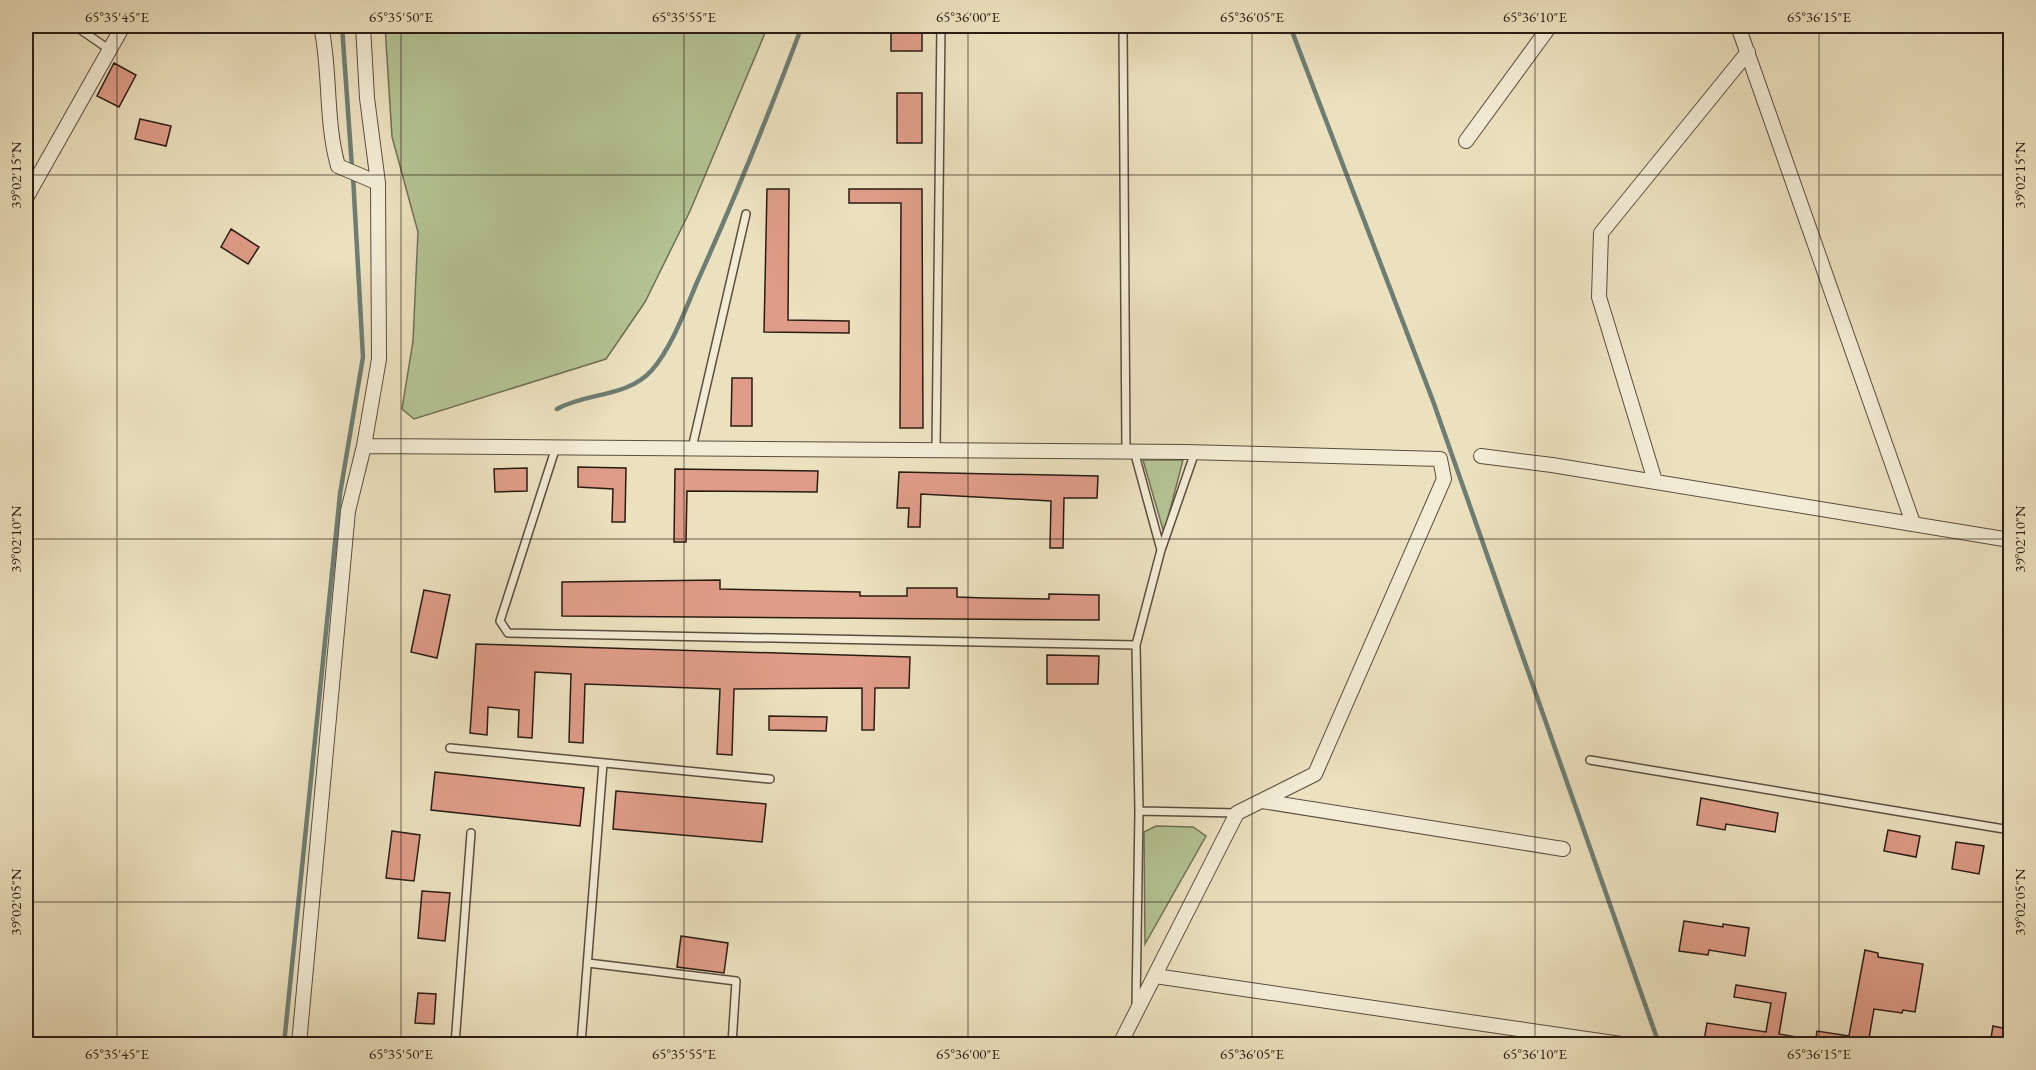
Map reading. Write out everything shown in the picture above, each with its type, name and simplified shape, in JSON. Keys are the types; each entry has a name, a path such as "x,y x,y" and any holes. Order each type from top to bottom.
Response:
{"street":[{"path":"26,198 123,26"},
{"path":"321,26 327,53 331,141 338,166 378,183"},
{"path":"299,1044 348,511 364,446 379,358 378,183 367,98 363,26"},
{"path":"1466,141 1550,26"},
{"path":"1738,26 1913,523"},
{"path":"2008,26 2010,34"},
{"path":"1655,481 1599,297 1601,232 1748,52"},
{"path":"364,446 1130,451 1440,459 1444,479 1315,774 1238,813 1120,1044"},
{"path":"1481,456 1655,481 2010,540"},
{"path":"1262,801 1563,849"},
{"path":"1155,976 1621,1044"}],"lane":[{"path":"75,26 110,50"},
{"path":"936,449 941,26"},
{"path":"1123,26 1130,451 1161,550"},
{"path":"692,448 746,214"},
{"path":"556,447 500,621 508,633 1136,645"},
{"path":"1136,1014 1139,811 1136,645 1161,550 1195,452"},
{"path":"450,748 770,779"},
{"path":"1590,760 2010,830"},
{"path":"581,1044 603,763"},
{"path":"1139,811 1238,813"},
{"path":"454,1044 471,834"},
{"path":"588,963 736,981 732,1044"}],"green space":[{"path":"385,26 768,26 690,211 645,302 606,359 414,419 402,409 413,341 418,232 392,137"},
{"path":"1143,460 1183,460 1164,533"},
{"path":"1156,826 1193,827 1206,836 1145,944 1144,832"}],"building":[{"path":"891,26 922,26 922,51 891,51"},
{"path":"114,63 136,75 119,107 97,96"},
{"path":"897,93 922,93 922,143 897,143"},
{"path":"140,119 171,126 166,146 135,139"},
{"path":"767,189 789,189 788,320 849,321 849,333 764,332"},
{"path":"849,189 922,189 923,428 900,428 901,203 849,203"},
{"path":"231,229 259,247 248,264 221,247"},
{"path":"732,378 752,378 752,426 731,426"},
{"path":"578,467 626,468 625,522 612,522 613,489 578,487"},
{"path":"527,468 527,491 495,492 494,469"},
{"path":"675,469 818,471 817,492 687,491 686,542 674,542"},
{"path":"899,472 1098,476 1097,498 1064,498 1063,548 1050,548 1051,501 921,494 920,527 908,527 909,508 897,508"},
{"path":"720,580 720,589 860,592 860,596 907,596 907,588 957,588 957,597 1049,599 1049,594 1099,595 1099,620 562,616 562,582"},
{"path":"424,590 450,595 437,658 411,652"},
{"path":"476,644 910,657 909,688 875,688 874,730 862,730 862,688 734,689 732,755 717,754 720,689 585,684 583,743 569,742 571,674 535,672 532,738 518,737 519,710 488,707 487,735 470,733"},
{"path":"1047,655 1099,656 1098,684 1047,684"},
{"path":"769,716 827,717 826,731 769,730"},
{"path":"435,772 584,788 580,826 431,810"},
{"path":"616,791 766,804 762,842 613,829"},
{"path":"1701,798 1778,813 1775,832 1726,824 1725,830 1697,825"},
{"path":"1888,830 1920,836 1916,857 1884,851"},
{"path":"392,831 420,835 414,881 386,878"},
{"path":"1956,842 1984,846 1979,874 1952,869"},
{"path":"422,891 450,893 445,941 418,938"},
{"path":"1684,921 1749,928 1745,956 1709,950 1708,955 1679,951"},
{"path":"681,936 728,943 724,973 677,967"},
{"path":"1865,950 1878,953 1878,957 1923,964 1915,1012 1903,1010 1902,1013 1874,1009 1868,1044 1815,1044 1817,1031 1849,1036"},
{"path":"1736,985 1786,993 1779,1034 1797,1037 1796,1044 1724,1044 1704,1041 1707,1023 1766,1032 1771,1003 1734,997"},
{"path":"418,993 436,994 434,1024 415,1023"},
{"path":"1993,1026 2008,1029 2005,1044 1990,1044"}],"waterway":[{"path":"342,26 352,168"},
{"path":"557,409 631,386 642,379 659,361 678,327 726,217 802,26"},
{"path":"1290,26 1433,401 1659,1044"},
{"path":"284,1044 340,494 363,357 353,176"}]}
